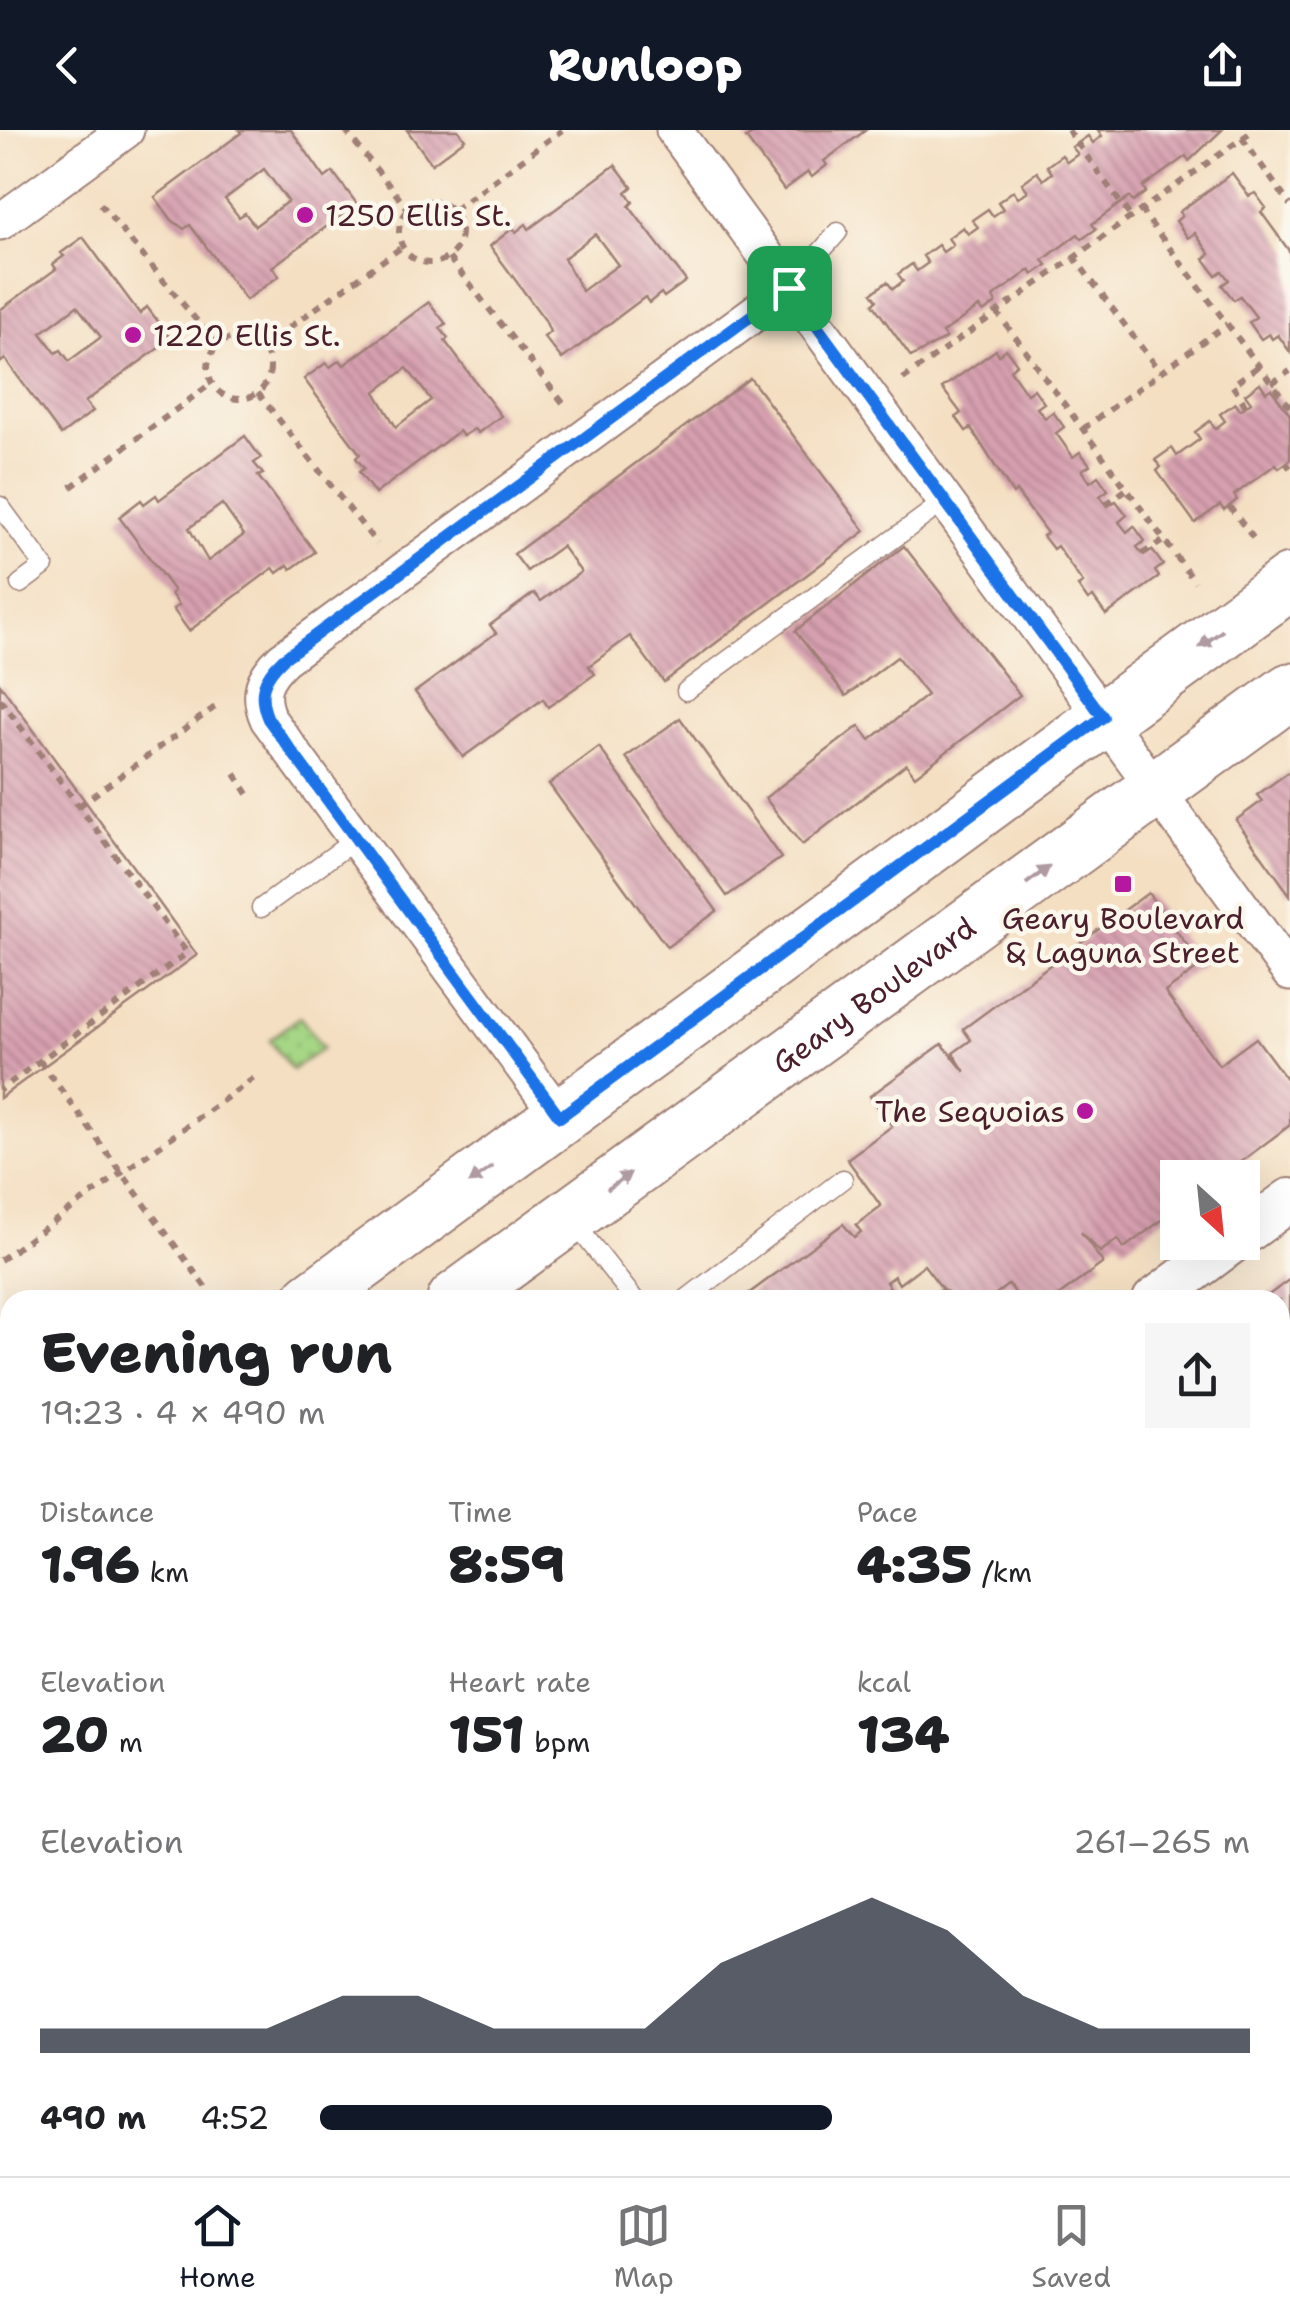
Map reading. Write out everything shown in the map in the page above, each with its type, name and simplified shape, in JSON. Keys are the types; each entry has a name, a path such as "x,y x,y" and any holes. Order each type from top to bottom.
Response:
{"main road":[{"path":"325,1290 1290,582"},
{"name":"Geary Boulevard","path":"469,1290 1290,690"}],"street":[{"path":"0,222 126,130"},
{"path":"674,130 1290,972"},
{"path":"560,1117 268,719 261,702 270,672 789,288"},
{"path":"1260,1222 1290,1200"},
{"path":"1167,1290 1208,1260"}],"lane":[{"path":"789,288 838,232"},
{"path":"686,691 945,501"},
{"path":"0,506 44,566 20,584"},
{"path":"261,908 356,839"},
{"path":"697,1290 844,1179"},
{"path":"569,1217 626,1290"}],"path":[{"path":"345,130 408,209"},
{"path":"454,210 562,130"},
{"path":"1068,130 1130,216"},
{"path":"903,378 1254,130"},
{"path":"1242,138 1290,205"},
{"path":"426,200 454,210 462,230 461,240 449,258 428,264 402,247 399,227 408,209 426,200"},
{"path":"100,204 217,345"},
{"path":"1140,208 1290,408"},
{"path":"263,346 402,247"},
{"path":"1073,256 1160,372"},
{"path":"449,258 567,408"},
{"path":"996,312 1195,582"},
{"path":"1083,429 1227,324"},
{"path":"235,336 263,346 271,365 265,386 258,393 248,398 227,397 212,383 208,362 217,345 235,336"},
{"path":"1246,406 1232,385 1258,366"},
{"path":"1272,383 1290,371"},
{"path":"71,487 212,383"},
{"path":"258,393 377,544"},
{"path":"1106,504 1127,489"},
{"path":"1230,506 1254,538"},
{"path":"1142,554 1165,540"},
{"path":"0,699 187,953 0,1090"},
{"path":"79,806 216,707"},
{"path":"234,774 248,794"},
{"path":"40,1061 208,1290"},
{"path":"0,1260 257,1076"}],"green space":[{"path":"300,1017 323,1048 292,1070 269,1040"}],"building":[{"name":"1250 Ellis St.","path":"239,130 291,130 325,178 333,172 357,204 272,267 279,276 246,300 190,225 184,229 172,220 155,197 241,133","holes":["264,169 288,201 255,226 245,213 239,217 225,199"]},
{"path":"407,130 458,130 465,139 432,164"},
{"path":"748,130 866,130 824,161 827,165 812,177 808,172 784,190 746,138 752,134"},
{"path":"1098,130 1222,130 1189,161 1186,156 1143,187 1146,192 1133,202 1129,197 1092,224 1096,229 1082,239 1078,234 1043,260 1047,265 1033,275 1030,270 993,297 996,303 983,312 979,307 942,333 946,338 911,357 873,304 877,300 872,293 887,282 893,289 903,281 898,274 912,264 917,271 928,263 923,256 938,245 943,252 953,245 948,238 963,227 968,234 978,227 972,220 988,209 993,216 1003,209 998,202 1013,191 1018,198 1028,191 1022,183 1037,172 1043,180 1052,173 1047,166 1062,155 1067,162 1078,154 1072,147 1088,136 1093,143 1102,136"},
{"path":"615,165 632,187 626,192 633,202 629,206 686,281 649,303 645,297 562,359 544,337 550,332 545,320 490,246 513,228 516,232 526,224 529,229","holes":["595,234 618,265 582,291 564,258"]},
{"path":"1232,173 1249,196 1255,193 1266,208 1261,212 1290,252 1290,352 1278,335 1272,339 1269,334 1261,339 1249,322 1256,317 1240,296 1234,300 1222,285 1229,280 1222,271 1216,275 1204,259 1210,254 1195,233 1188,238 1176,221 1182,216 1179,212"},
{"name":"1220 Ellis St.","path":"83,237 140,314 147,307 171,339 85,402 93,411 61,435 5,359 0,363 0,310 56,269 53,264 64,256 61,253","holes":["77,306 101,337 69,361 61,350 56,353 41,333"]},
{"path":"429,302 446,324 440,328 448,338 445,341 501,416 478,433 474,429 463,436 459,431 375,494 359,472 364,468 356,458 360,454 304,379 326,363 330,367 340,360 344,365","holes":["407,368 431,400 396,427 375,392"]},
{"path":"1006,349 1017,364 1010,370 1027,394 1034,389 1044,403 1037,408 1045,418 1053,412 1064,427 1056,433 1073,457 1080,452 1090,465 1082,470 1090,482 1098,476 1108,490 1100,496 1108,506 1116,501 1127,515 1119,522 1127,532 1134,526 1145,541 1137,547 1142,554 1152,550 1163,565 1155,571 1159,577 1106,615 1093,597 1088,600 1078,586 1083,583 1057,546 1053,549 1043,536 1047,533 1016,491 1013,494 971,428 966,431 956,417 961,413 942,388 996,350 999,355"},
{"path":"750,378 865,531 664,682 630,636 589,666 595,674 548,707 543,699 463,757 415,692 496,633 490,625 534,593 541,601 581,572 562,546 527,571 514,554"},
{"path":"1260,383 1266,392 1271,389 1290,415 1290,460 1279,468 1276,464 1234,495 1237,500 1224,510 1220,505 1195,523 1157,471 1161,467 1155,460 1172,448 1177,456 1200,439 1195,432 1210,421 1215,429 1225,421 1220,414 1235,403 1240,410 1246,406 1251,402 1245,394"},
{"path":"245,436 261,458 254,463 263,474 258,476 315,552 291,569 288,565 277,573 273,568 189,631 173,609 179,605 171,594 174,591 119,517 141,500 144,504 156,495 159,500","holes":["222,504 244,535 208,561 189,528"]},
{"path":"904,546 1020,695 915,776 906,764 802,845 765,798 859,726 870,740 927,695 897,657 846,696 795,631"},
{"path":"0,684 197,955 0,1098"},
{"path":"680,718 781,858 727,896 626,757"},
{"path":"599,747 717,911 667,947 549,784"},
{"path":"1290,771 1290,895 1236,820 1262,801 1257,795"},
{"name":"The Sequoias","path":"1148,893 1202,965 1165,992 1219,1065 1256,1038 1290,1084 1290,1125 1243,1160 1160,1160 1160,1221 1124,1248 1118,1239 1100,1252 1081,1232 1103,1263 1067,1290 1013,1290 1009,1284 1001,1290 943,1290 924,1265 899,1284 894,1276 886,1282 892,1290 754,1290 843,1224 854,1237 861,1232 856,1225 881,1206 847,1159 892,1126 870,1096 942,1044 965,1072 953,1053 971,1040 963,1029"},
{"path":"1290,1279 1290,1290 1275,1290"}],"place":[{"name":"1250 Ellis St.","path":"305,215"},
{"name":"1220 Ellis St.","path":"133,335"},
{"name":"Geary Boulevard & Laguna Street","path":"1123,884"},
{"name":"The Sequoias","path":"1085,1111"}],"route":[{"path":"789,288 1103,717 560,1117 268,719 261,702 262,686 283,659 789,288"}]}
